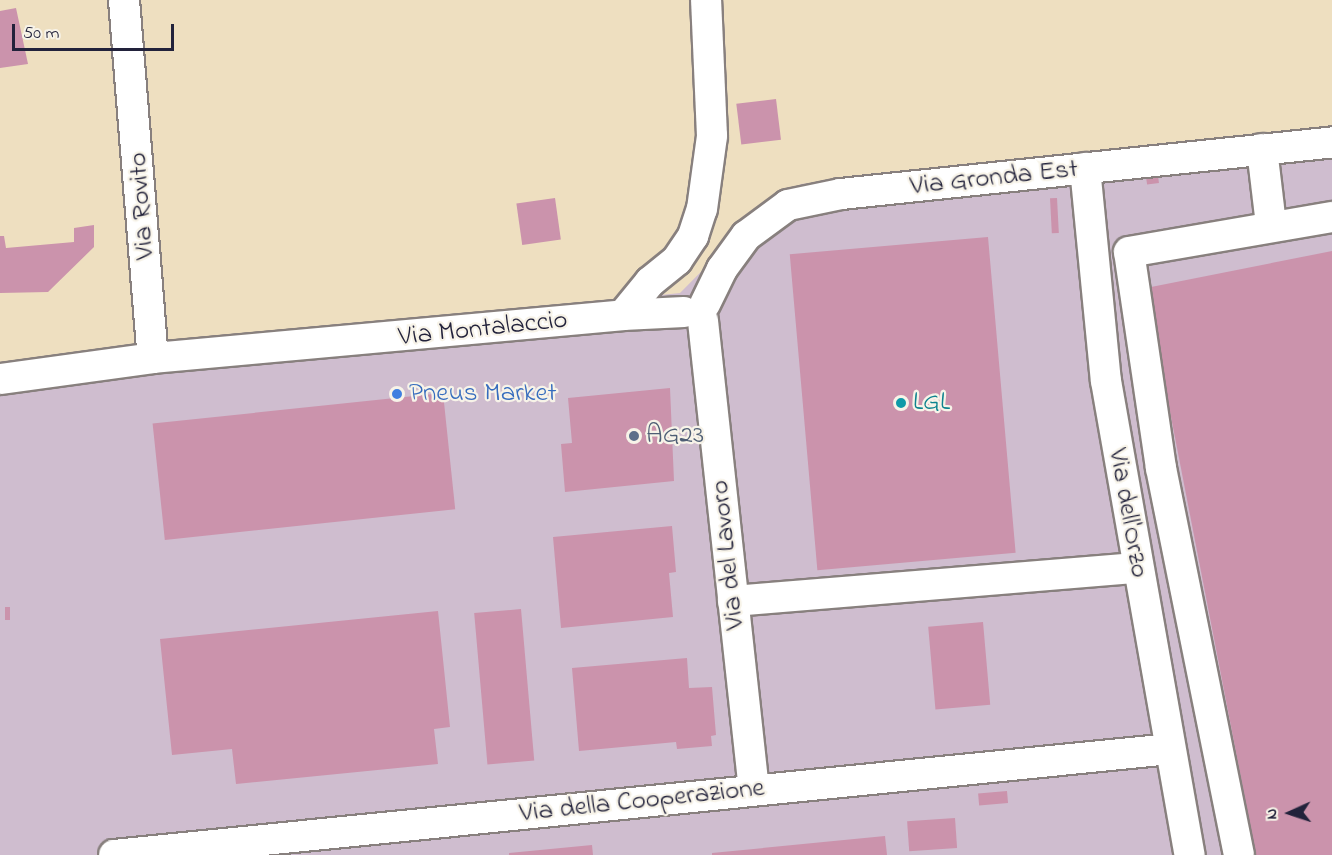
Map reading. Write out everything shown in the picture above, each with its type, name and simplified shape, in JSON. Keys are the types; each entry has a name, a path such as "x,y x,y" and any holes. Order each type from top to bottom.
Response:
{"street":[{"name":"Via Rovito","path":"124,0 131,54 153,358"},
{"path":"623,315 650,282 677,260 693,236 702,209 712,136 706,0"},
{"name":"Via Gronda Est","path":"697,312 722,269 746,236 788,205 841,194 1332,142"},
{"path":"1262,149 1271,225"},
{"name":"Via dell'Orzo","path":"1085,168 1106,381 1137,568 1190,855"},
{"path":"1239,855 1161,468 1129,252 1271,225 1332,217"},
{"path":"623,315 697,312"},
{"name":"Via del Lavoro","path":"697,312 754,790"},
{"name":"Via Montalaccio","path":"0,379 153,358 623,315"},
{"path":"733,601 1137,568"},
{"name":"Via della Cooperazione","path":"114,855 1170,749"}],"shaded area":[{"path":"1332,128 1332,855 0,855 0,369 29,362 680,293 768,204 801,184"}],"building":[{"path":"16,8 28,64 0,68 0,11"},
{"path":"776,99 781,140 741,145 736,104"},
{"path":"1158,176 1159,183 1147,185 1146,178"},
{"path":"555,198 561,240 522,245 516,203"},
{"path":"1050,198 1057,198 1059,233 1052,233"},
{"path":"94,225 94,247 48,292 0,293 0,236 4,236 6,248 74,242 74,228"},
{"name":"LGL","path":"988,237 1016,553 817,570 790,254"},
{"path":"1332,251 1332,855 1256,855 1146,288"},
{"path":"670,388 674,481 565,492 561,444 572,443 568,398"},
{"path":"443,393 455,509 165,540 153,424"},
{"path":"672,526 676,572 669,573 673,617 561,628 553,537"},
{"path":"5,607 10,607 10,620 5,620"},
{"path":"521,609 534,760 487,765 474,613"},
{"path":"438,611 450,727 434,729 438,764 236,784 232,749 172,755 160,639"},
{"path":"983,622 990,705 935,709 928,627"},
{"path":"687,658 689,688 712,687 716,735 711,736 712,746 677,749 676,742 579,751 572,668"},
{"path":"1007,791 1008,803 979,805 978,794"},
{"path":"955,818 957,848 909,851 907,821"},
{"path":"885,836 887,855 712,855 712,853"},
{"path":"592,845 593,855 509,855 509,853"}],"place":[{"name":"Pneus Market","path":"397,394"},
{"name":"LGL","path":"901,403"},
{"name":"AG23","path":"634,436"}]}
